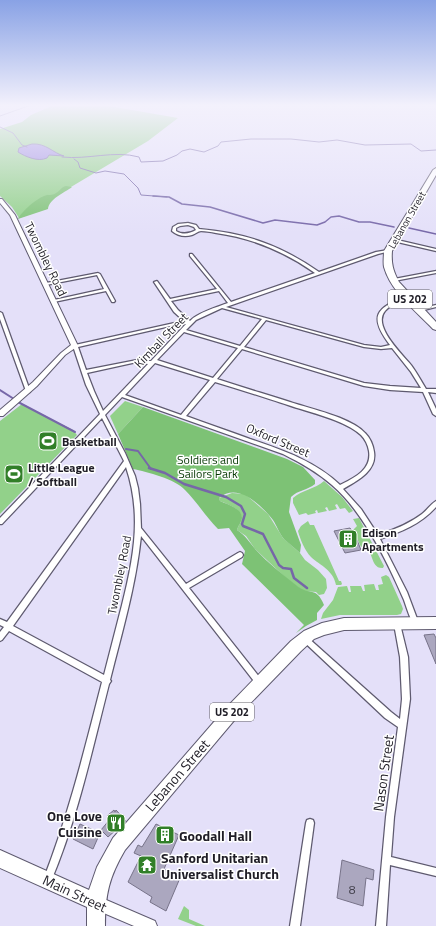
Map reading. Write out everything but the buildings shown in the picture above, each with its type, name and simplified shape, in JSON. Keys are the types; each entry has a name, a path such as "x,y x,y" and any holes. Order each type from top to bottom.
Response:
{"highway":[{"name":"Lebanon Street","path":"436,171 388,251 388,267 394,280 436,327"},
{"name":"Lebanon Street","path":"96,902 101,875 119,844 200,748 304,638 322,629 338,625 436,623"},
{"name":"Main Street","path":"0,859 96,902"},
{"name":"US 202","path":"96,902 96,926"}],"street":[{"name":"Twombley Road","path":"0,200 12,215 46,284 75,346 94,397 126,462 135,487 139,529 136,559 107,681 74,806 48,880"},
{"path":"198,230 193,234 184,235 176,233 174,230 177,226 188,224 195,226 198,230 238,236 270,245 295,257 318,273"},
{"path":"394,240 436,250"},
{"name":"Kimball Street","path":"0,522 189,323 201,315 231,304 377,253 388,251"},
{"path":"191,255 231,304"},
{"path":"394,280 436,272"},
{"path":"46,284 98,274 113,301"},
{"path":"156,282 183,320 189,323"},
{"path":"54,301 106,290"},
{"path":"169,300 219,290"},
{"path":"408,297 386,306 380,314 381,330 409,366 425,391 436,414"},
{"path":"420,310 436,306"},
{"path":"223,307 364,346 381,348 393,346"},
{"path":"0,313 28,391"},
{"path":"183,416 265,319"},
{"path":"0,414 28,391 63,354 75,346 179,323 189,323"},
{"path":"183,330 364,384 390,388 436,391"},
{"path":"84,372 137,361 153,362 328,416 346,423 360,431 369,443 372,454 371,462 362,474 340,488"},
{"name":"Oxford Street","path":"121,395 293,456 316,470 340,488 358,508 376,538 402,588 416,624"},
{"path":"0,638 126,462"},
{"path":"376,538 412,524 426,515 436,503"},
{"path":"139,529 260,683"},
{"path":"186,587 240,555"},
{"path":"0,622 107,681"},
{"name":"Nason Street","path":"381,926 386,860 406,699 407,680 404,657 396,624"},
{"path":"304,638 402,726"},
{"path":"295,926 310,823"},
{"path":"386,860 436,872"},
{"name":"Main Street","path":"96,902 150,926"}],"green space":[{"path":"0,148 136,148 19,218 12,207 0,196"},
{"path":"66,186 72,187 57,196 51,202 48,209 18,219 25,209 37,200 46,195 52,195"},
{"path":"125,401 143,407 118,434 110,416"},
{"path":"22,404 73,430 77,435 0,514 0,421"},
{"name":"Soldiers and Sailors Park","path":"143,407 287,459 303,467 315,480 315,484 291,497 289,512 301,545 300,553 284,539 268,514 249,497 234,493 226,494 219,498 220,501 237,509 242,518 237,530 270,564 301,588 318,595 324,605 317,613 317,620 296,633 304,625 242,564 245,551 229,528 218,529 185,490 175,482 160,476 133,469 118,434"},
{"path":"324,481 342,497 353,511 349,513 345,508 340,509 337,504 335,505 337,509 329,511 327,507 325,508 327,511 318,513 317,510 315,511 316,513 299,515 293,503 293,498"},
{"path":"232,493 245,494 268,514 283,538 326,579 327,588 324,594 319,595 316,592 303,591 286,578 255,549 246,536 237,530 242,517 235,508 220,501 219,498"},
{"path":"359,518 384,566 383,568 376,565 368,550 361,547 353,530 357,526 353,519"},
{"path":"308,521 310,525 314,525 339,581 341,581 341,585 336,585 329,572 311,557 301,541 298,531 301,526"},
{"path":"386,575 389,577 402,606 403,609 401,614 340,615 321,619 323,613 333,600 338,587 347,586 349,592 351,592 350,586 361,586 363,591 365,591 364,585 374,584 376,590 379,590 378,585 383,584 381,577"},
{"path":"184,906 189,910 189,919 205,926 196,926 178,919"}],"shaded area":[{"path":"19,148 47,148 64,156 49,155 47,158 36,159 18,152"}],"waterway":[{"path":"62,157 72,158 120,154 139,157 141,162 163,161 177,155 182,151 190,149 204,152 213,148"},
{"path":"417,148 421,151 436,150"},
{"path":"74,159 78,162 80,168 96,173 105,171 124,174 138,188 141,195 158,196"},
{"path":"153,196 158,196"},
{"path":"158,196 169,197 182,204 210,207 263,223 275,220 317,225 325,222 331,217 339,216 359,222 370,222 394,227"},
{"path":"158,196 167,197"},
{"path":"409,228 436,234"},
{"path":"0,390 14,399"},
{"path":"18,402 75,432"},
{"path":"126,449 138,451 151,469"},
{"path":"151,469 165,473 184,484 226,497 241,506 245,514 242,524 243,526 263,534 279,565 283,568 291,569 294,578 307,588"}],"place":[{"name":"Basketball","path":"48,441"},
{"name":"Little League / Softball","path":"14,474"},
{"name":"Edison Apartments","path":"348,539"},
{"name":"One Love Cuisine","path":"116,823"},
{"name":"Goodall Hall","path":"165,835"},
{"name":"Sanford Unitarian Universalist Church","path":"147,865"}]}
